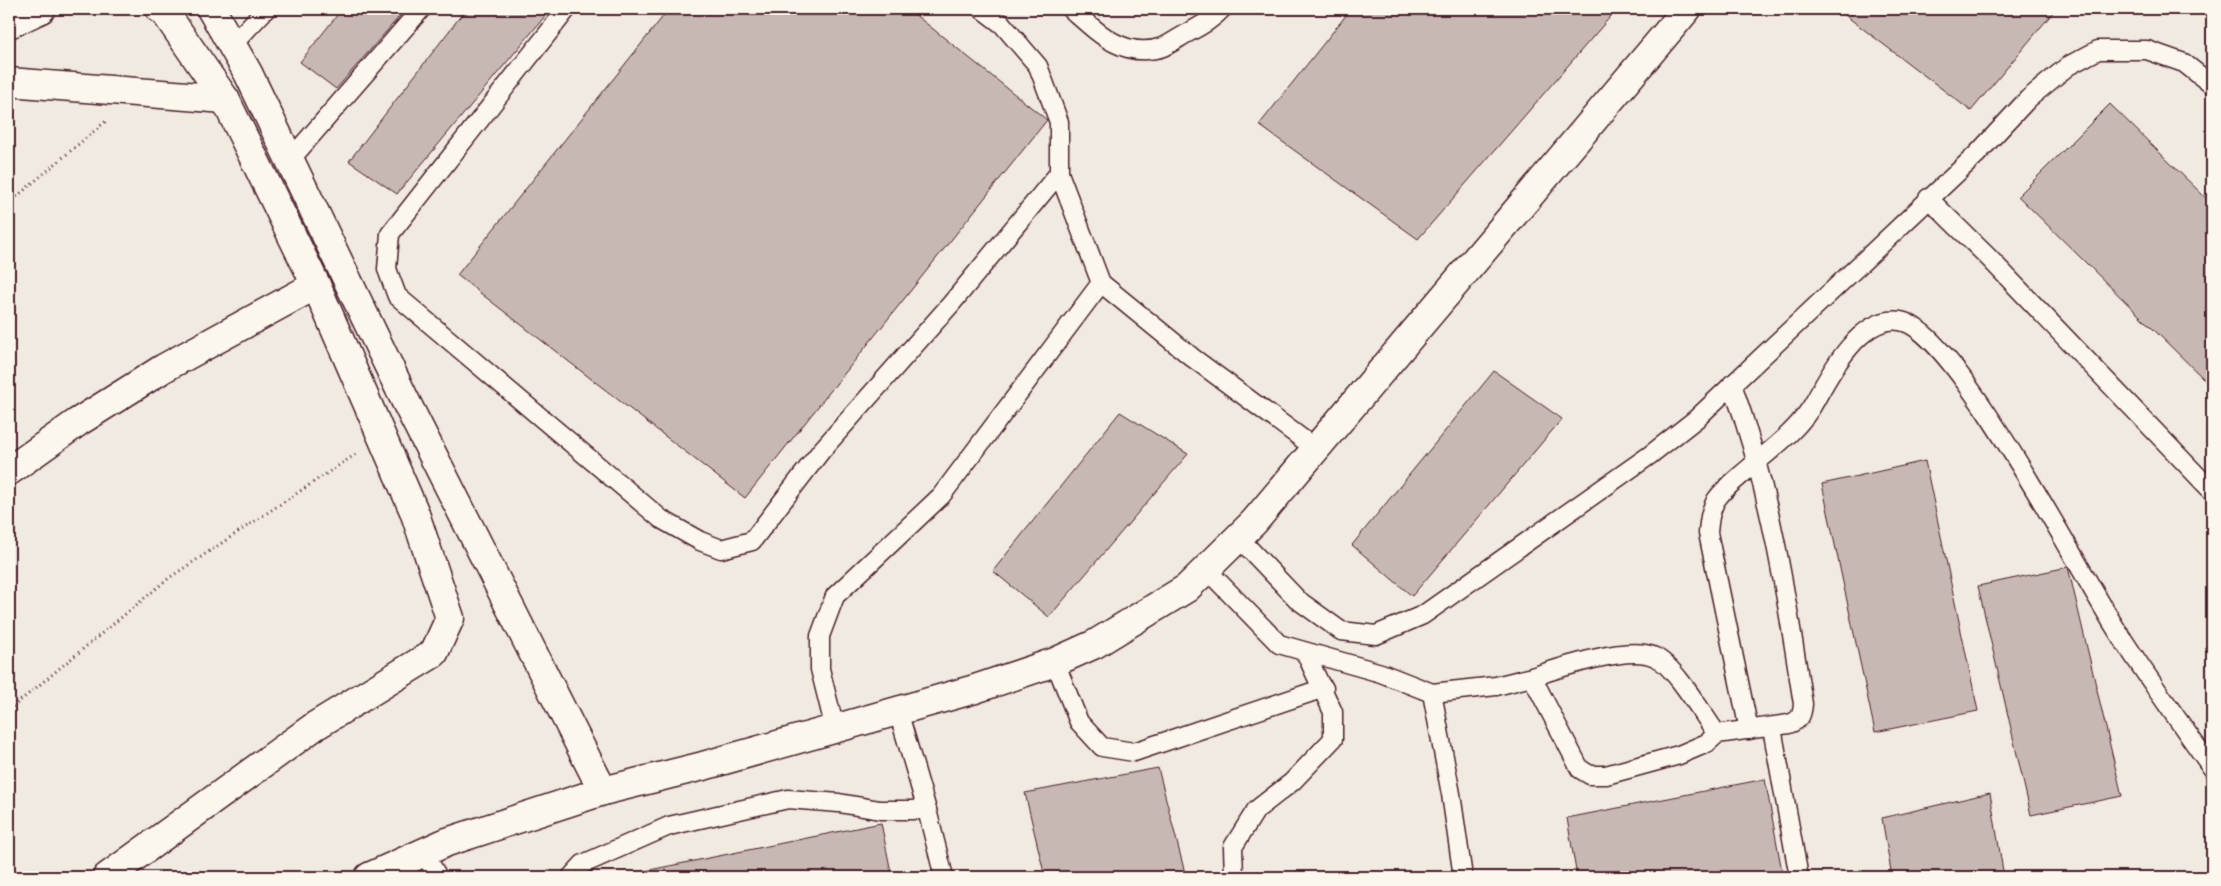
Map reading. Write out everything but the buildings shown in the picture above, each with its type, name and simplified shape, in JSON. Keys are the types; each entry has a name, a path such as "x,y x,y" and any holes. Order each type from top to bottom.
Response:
{"street":[{"path":"9,24 41,9"},
{"path":"107,877 315,726 434,653 450,618 414,511 316,285 225,99 164,11 160,9"},
{"path":"210,9 248,73 405,400 603,791"},
{"path":"370,877 447,842 603,791 835,729 975,689 1055,662 1095,644 1187,588 1208,570 1239,538 1316,449 1687,9"},
{"path":"9,82 225,99"},
{"path":"9,471 78,422 164,368 316,285"}],"lane":[{"path":"232,45 266,9"},
{"path":"290,160 421,9"},
{"path":"567,9 390,234 386,269 397,296 661,519 700,541 721,549 752,541 821,451 951,304 1059,174"},
{"path":"982,9 1002,24 1038,66 1059,122 1059,174 1101,284 1193,358 1316,449"},
{"path":"1071,9 1108,41 1127,48 1148,49 1163,47 1213,18 1222,9"},
{"path":"1239,538 1298,600 1341,631 1376,635 1423,615 1650,455 1696,418 1977,154 2028,99 2068,66 2098,50 2147,50 2184,63 2212,85"},
{"path":"1928,198 1989,258 2212,491"},
{"path":"835,729 820,669 820,636 835,596 941,496 1101,284"},
{"path":"1749,730 1708,533 1710,514 1717,499 1781,441 1811,410 1833,367 1858,338 1877,325 1898,320 1914,325 1958,372 2037,491 2119,634 2212,768"},
{"path":"1532,677 1580,769 1590,775 1606,775 1679,755 1707,743 1717,734 1772,728 1798,721 1802,714 1803,704 1774,526 1752,439 1732,384"},
{"path":"1208,570 1278,644 1381,673 1432,693 1496,686 1561,668 1635,652 1655,657 1674,674 1717,734"},
{"path":"1234,877 1233,847 1256,810 1292,782 1333,738 1333,712 1324,688 1305,652"},
{"path":"1055,662 1079,722 1102,747 1134,752 1324,688"},
{"path":"1432,693 1452,794 1464,877"},
{"path":"898,711 927,810 944,877"},
{"path":"1772,728 1799,877"},
{"path":"571,877 583,864 669,826 788,799 839,803 880,810 927,810"},
{"path":"424,852 438,877"}],"path":[{"path":"9,203 140,92"},
{"path":"9,710 170,578 383,437"}]}
